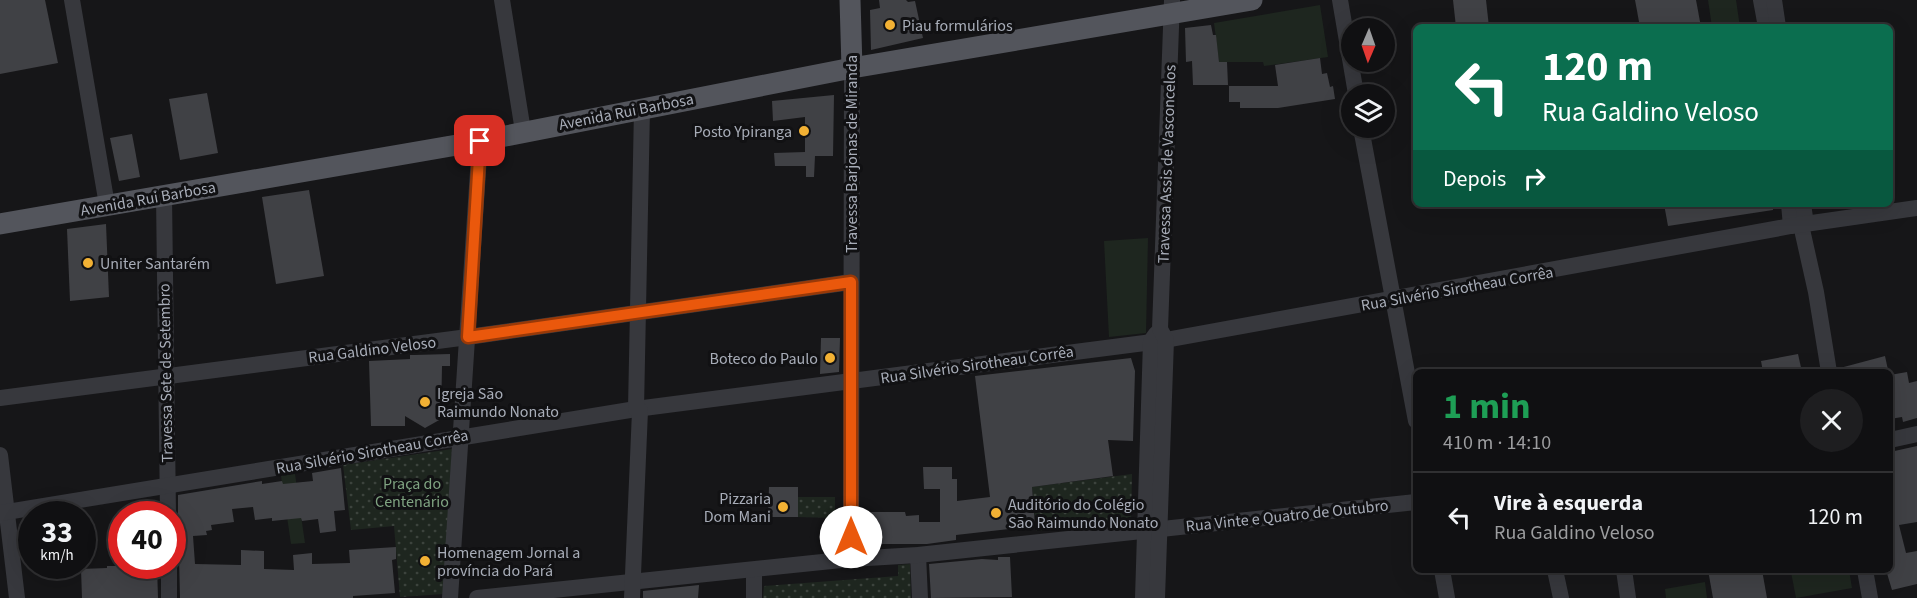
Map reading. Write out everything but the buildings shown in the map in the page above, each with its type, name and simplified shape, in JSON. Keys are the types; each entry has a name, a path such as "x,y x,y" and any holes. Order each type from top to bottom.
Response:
{"main road":[{"name":"Travessa Barjonas de Miranda","path":"850,0 852,68"},
{"name":"Avenida Rui Barbosa","path":"0,224 480,141 1172,7 1252,0"}],"street":[{"path":"72,0 107,206"},
{"path":"502,0 523,131"},
{"path":"1340,0 1354,84"},
{"path":"1761,0 1765,24"},
{"path":"1774,0 1778,24"},
{"name":"Travessa Assis de Vasconcelos","path":"1143,598 1152,529 1172,7"},
{"name":"Travessa Barjonas de Miranda","path":"851,560 852,68"},
{"path":"632,590 640,411 636,409 642,108"},
{"path":"1364,138 1413,406"},
{"path":"450,598 480,141"},
{"name":"Travessa Sete de Setembro","path":"164,195 167,501"},
{"path":"1791,207 1800,225 1816,292 1829,369"},
{"path":"1800,225 1803,207"},
{"name":"Rua Silvério Sirotheau Corrêa","path":"3,513 460,436 636,409 850,381 1392,300 1800,225 1917,208"},
{"name":"Rua Galdino Veloso","path":"0,398 468,337 851,282"},
{"path":"1893,439 1917,435"},
{"path":"0,455 3,513 17,598"},
{"name":"Rua Vinte e Quatro de Outubro","path":"477,598 632,590 754,570 918,555 1413,502"},
{"name":"Travessa Assis de Vasconcelos","path":"1152,529 1157,598"},
{"path":"918,555 920,598"},
{"path":"754,570 754,598"},
{"path":"1443,573 1447,598"},
{"path":"1556,573 1561,598"},
{"path":"1624,573 1628,598"},
{"path":"1866,573 1870,598"},
{"path":"169,579 169,598"}],"green space":[{"path":"1708,0 1736,0 1740,24 1712,24"},
{"path":"1320,5 1328,57 1264,66 1263,62 1219,62 1214,23"},
{"path":"1148,238 1146,333 1109,337 1104,241"},
{"name":"Praça do Centenário","path":"452,449 444,594 400,597 394,526 351,530 343,465"},
{"path":"295,474 305,543 291,544 281,476"},
{"path":"1132,474 1131,522 1036,531 1032,487"},
{"path":"798,497 835,497 835,518 798,517"},
{"path":"910,564 911,598 763,598 764,586 898,576 898,565"},
{"path":"1791,573 1850,573 1852,588 1796,598"},
{"path":"1705,582 1707,598 1666,598 1665,589"}],"place":[{"name":"Piau formulários","path":"890,25"},
{"name":"Posto Ypiranga","path":"804,131"},
{"name":"Uniter Santarém","path":"88,263"},
{"name":"Boteco do Paulo","path":"830,358"},
{"name":"Igreja São Raimundo Nonato","path":"425,402"},
{"name":"Pizzaria Dom Mani","path":"783,507"},
{"name":"Auditório do Colégio São Raimundo Nonato","path":"996,513"},
{"name":"Homenagem Jornal a província do Pará","path":"425,561"}],"route":[{"path":"480,141 468,337 851,282 851,537"}]}
